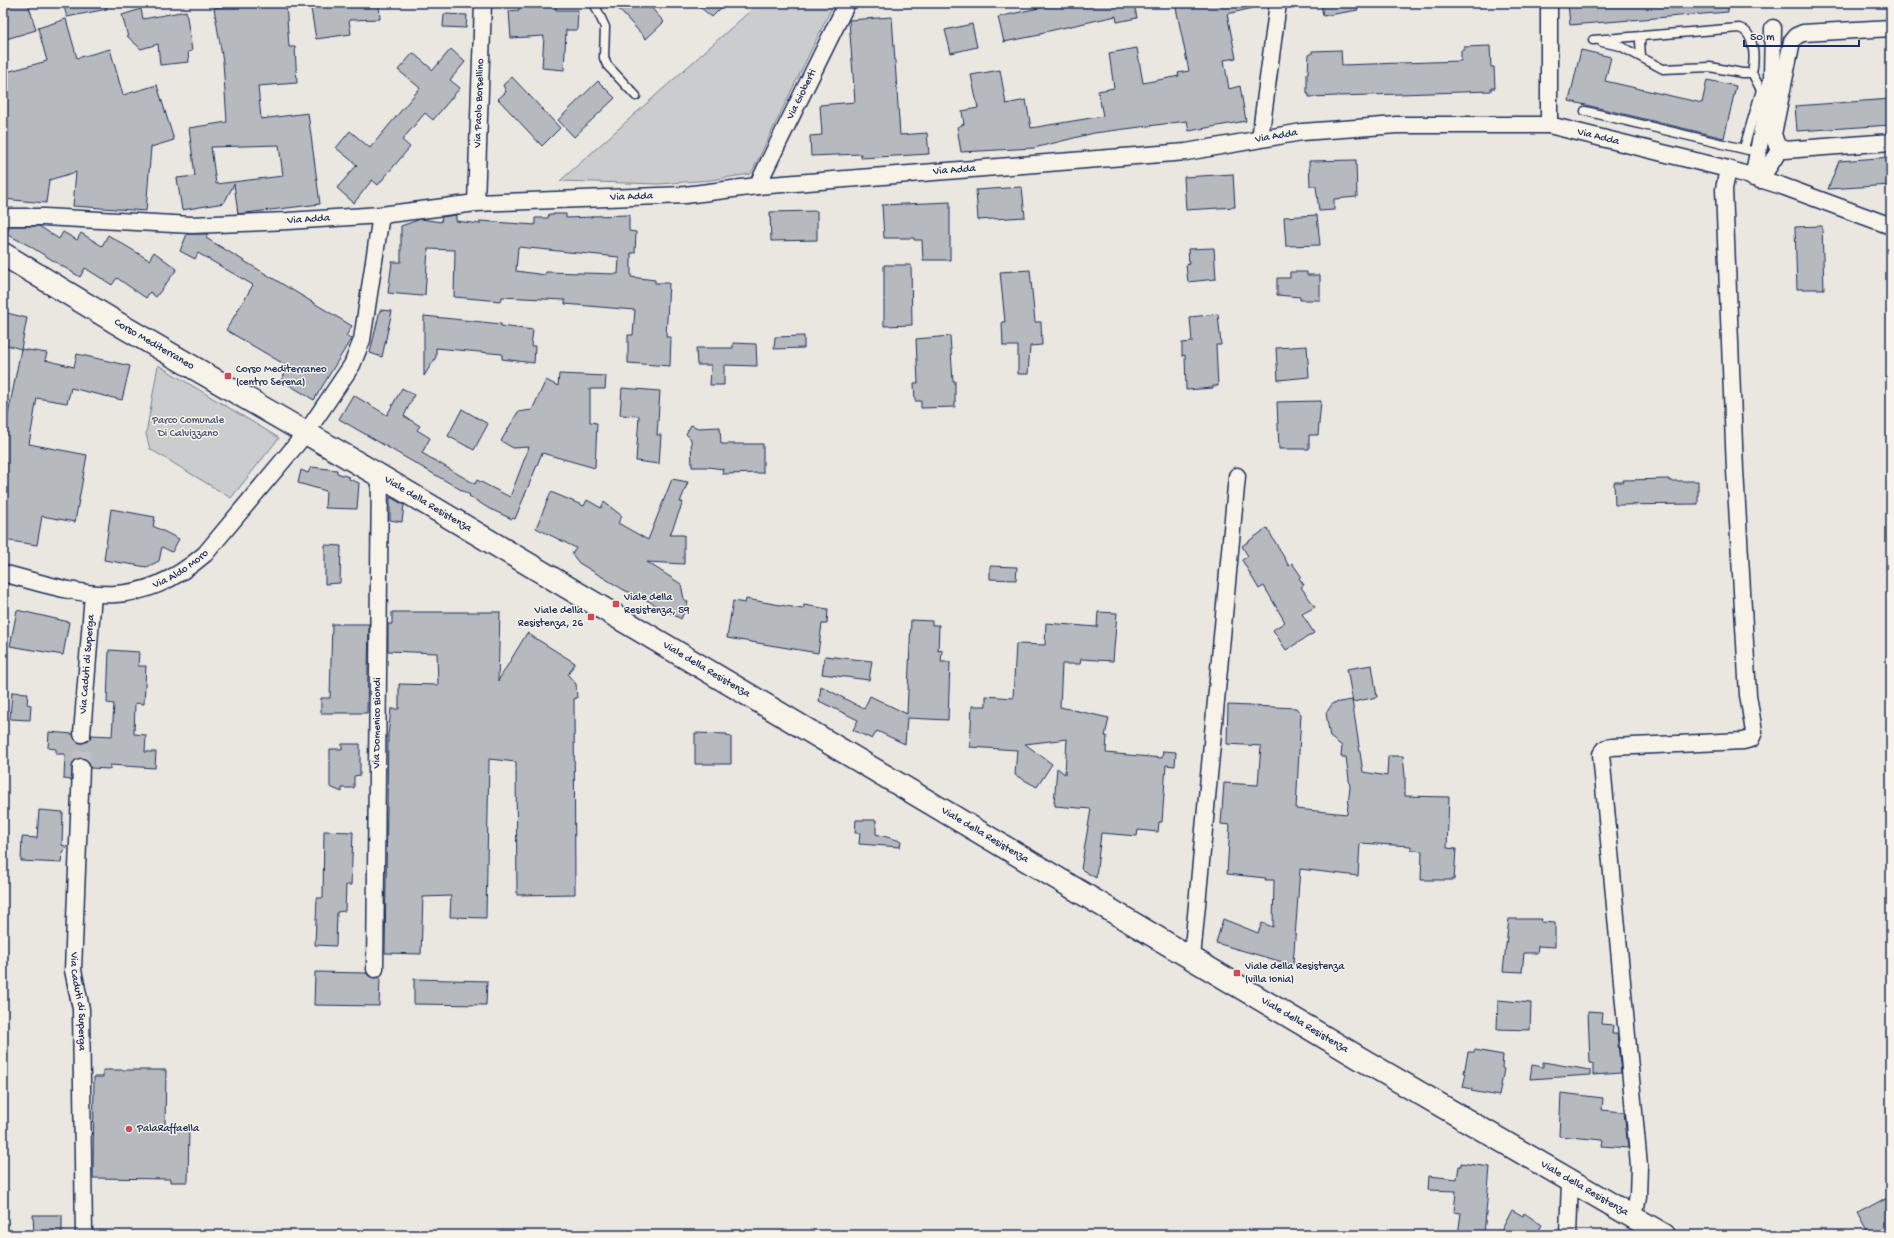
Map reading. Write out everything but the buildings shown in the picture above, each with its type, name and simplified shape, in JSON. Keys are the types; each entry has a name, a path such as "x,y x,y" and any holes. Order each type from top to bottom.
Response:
{"main road":[{"name":"Corso Mediterraneo","path":"3,254 122,326 306,433"},
{"name":"Viale della Resistenza","path":"306,433 1368,1063 1664,1235"}],"street":[{"name":"Via Paolo Borsellino","path":"476,203 483,3"},
{"name":"Via Gioberti","path":"757,186 847,3"},
{"path":"1260,138 1278,3"},
{"path":"1549,3 1549,125"},
{"path":"1756,179 1750,152 1772,78 1773,28"},
{"path":"1891,28 1803,33 1796,36 1792,41 1773,134 1774,140 1780,149 1785,150 1891,142"},
{"name":"Via Adda","path":"3,217 44,217 192,226 381,215 476,203 685,195 757,186 1186,152 1260,138 1302,132 1397,125 1549,125 1728,169 1782,186 1891,226"},
{"path":"1756,179 1780,149"},
{"path":"1634,1218 1638,1196 1640,1166 1601,754 1606,748 1612,747 1744,742 1751,739 1754,732 1748,695 1734,462 1724,189 1728,169"},
{"name":"Via Aldo Moro","path":"3,573 47,585 93,594 125,595 154,587 191,566 204,554 231,524 306,433 352,365 362,340 381,215"},
{"name":"Via Domenico Biondi","path":"375,969 380,476"},
{"path":"1192,958 1237,476"},
{"name":"Via Caduti di Superga","path":"82,734 93,594"},
{"name":"Via Caduti di Superga","path":"81,768 73,970 81,1009 84,1235"},
{"path":"1568,1235 1570,1181"}],"lane":[{"path":"594,3 605,27 604,58 607,65 636,96"},
{"path":"1585,111 1750,152 1761,90 1752,73 1754,66 1751,37 1744,29 1739,28 1593,40 1620,46 1663,68 1710,67 1742,73 1752,73"},
{"path":"1641,56 1640,42 1642,36"}],"green space":[{"path":"759,3 834,3 750,174 711,180 659,184 560,181"},
{"name":"Parco Comunale Di Calvizzano","path":"158,365 279,438 231,498 150,449 146,434"}],"tunnel":[{"path":"81,767 82,734"}],"place":[{"name":"Corso Mediterraneo (centro Serena)","path":"228,376"},
{"name":"Viale della Resistenza, 59","path":"616,604"},
{"name":"Viale della Resistenza, 26","path":"591,617"},
{"name":"Viale della Resistenza (villa Ionia)","path":"1237,973"},
{"name":"PalaRaffaella","path":"129,1129"}]}
